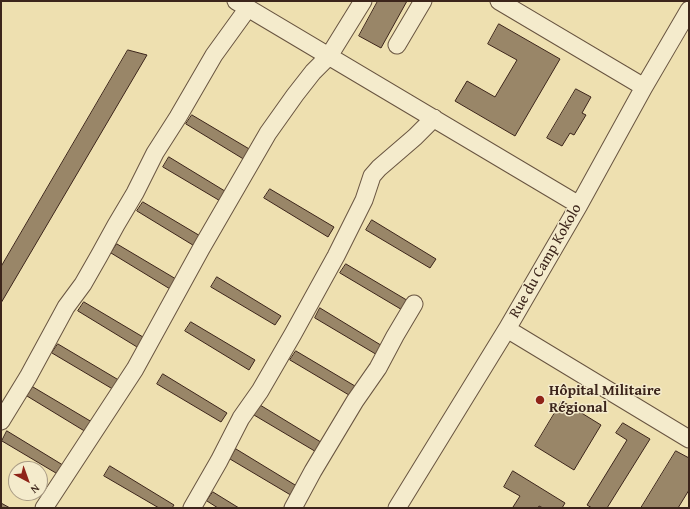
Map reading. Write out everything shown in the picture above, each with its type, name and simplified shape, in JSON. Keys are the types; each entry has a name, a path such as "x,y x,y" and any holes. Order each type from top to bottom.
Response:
{"street":[{"path":"44,508 136,369 198,253 268,133 295,94 313,72 329,56 363,1"},
{"path":"397,46 423,1"},
{"path":"498,1 644,87"},
{"path":"1,421 28,377 66,307 83,284 135,193 155,153 178,117 242,4 578,205"},
{"name":"Rue du Camp Kokolo","path":"397,508 507,329 689,10"},
{"path":"192,508 219,461 241,418 260,391 294,334 364,200 372,176 434,118"},
{"path":"293,508 313,471 355,401 378,368 414,304"},
{"path":"507,329 689,440"}],"building":[{"path":"378,1 407,1 381,48 359,36"},
{"path":"499,24 560,59 515,136 455,101 467,81 495,97 517,60 488,44"},
{"path":"128,50 147,55 1,303 1,267"},
{"path":"576,89 591,97 582,113 586,115 574,135 570,133 562,146 547,138"},
{"path":"192,115 256,153 250,163 186,124"},
{"path":"169,157 233,196 227,205 163,167"},
{"path":"270,189 334,227 328,237 264,198"},
{"path":"143,202 207,240 201,250 137,211"},
{"path":"372,220 436,259 430,268 366,230"},
{"path":"117,244 181,282 175,292 111,253"},
{"path":"346,264 410,302 404,311 340,273"},
{"path":"217,277 281,316 275,325 211,287"},
{"path":"84,302 148,340 142,350 78,311"},
{"path":"320,308 384,347 379,356 315,318"},
{"path":"191,322 255,360 249,370 185,331"},
{"path":"58,344 122,382 116,391 52,353"},
{"path":"296,351 360,389 354,398 290,360"},
{"path":"163,374 227,413 221,422 157,384"},
{"path":"33,387 97,425 91,435 27,396"},
{"path":"562,401 601,425 574,470 535,446"},
{"path":"260,405 324,444 318,453 254,415"},
{"path":"623,423 650,439 607,508 592,508 587,505 627,440 616,433"},
{"path":"7,431 71,470 66,479 48,468 48,461 36,461 2,441"},
{"path":"236,449 300,488 294,497 230,459"},
{"path":"676,451 689,458 689,490 678,508 641,508"},
{"path":"110,466 174,505 172,508 159,508 104,476"},
{"path":"513,471 565,503 562,508 543,508 539,506 538,508 513,507 520,496 504,487"},
{"path":"213,492 239,508 218,508 207,501"},
{"path":"1,503 10,508 1,508"}],"place":[{"name":"Hôpital Militaire Régional","path":"540,400"}]}
